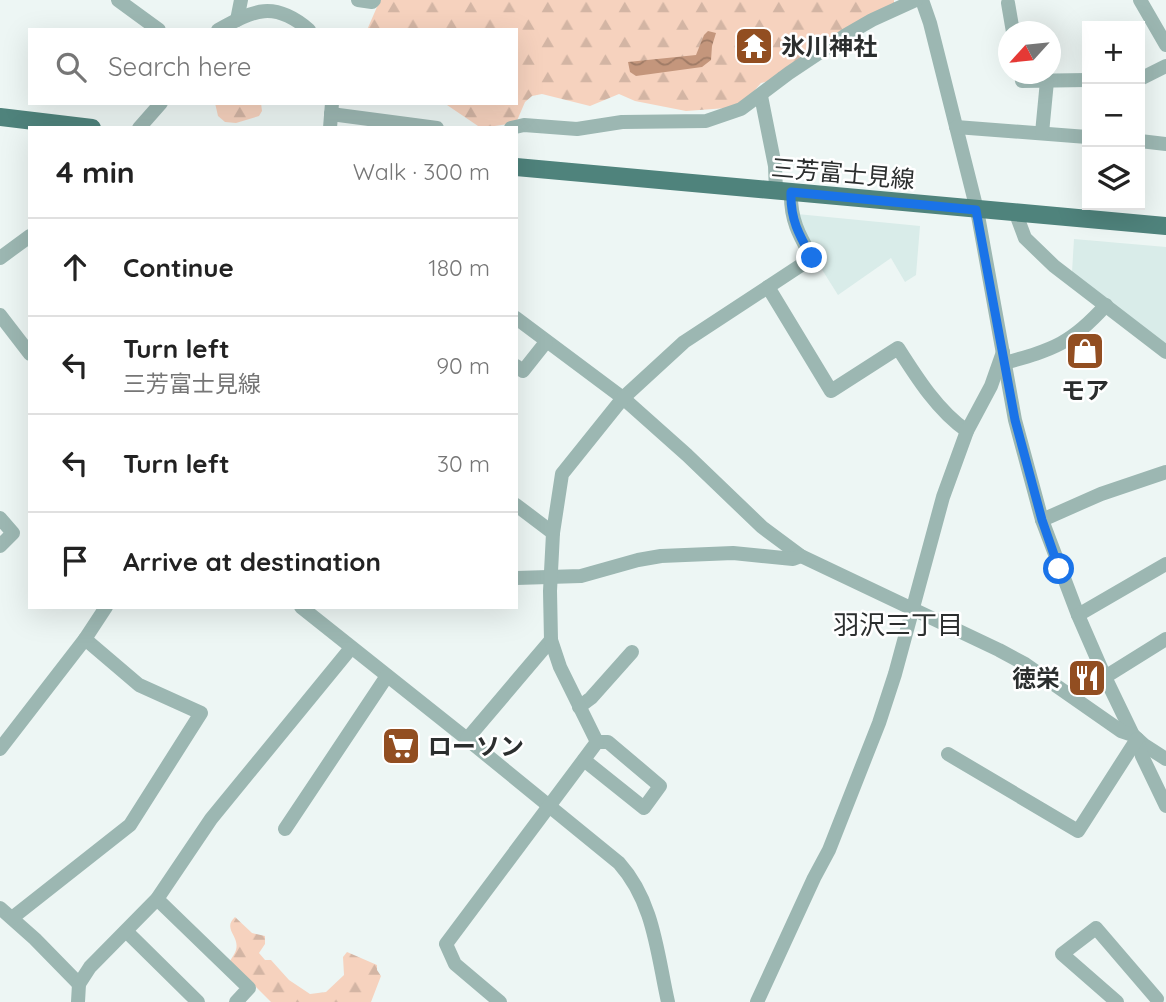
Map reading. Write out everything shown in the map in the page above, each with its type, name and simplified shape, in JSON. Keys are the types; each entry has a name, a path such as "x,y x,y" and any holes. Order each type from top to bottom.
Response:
{"main road":[{"path":"0,117 75,126"},
{"name":"三芳富士見線","path":"518,167 1166,226"}],"street":[{"path":"118,0 156,28"},
{"path":"237,20 241,0"},
{"path":"358,0 373,0"},
{"path":"518,126 578,130 622,122 706,121 741,110 846,34 916,0"},
{"path":"922,0 976,210 1015,420 1042,520 1078,615 1166,806"},
{"path":"1140,0 1166,45"},
{"path":"1008,3 1011,21"},
{"path":"222,28 256,10 268,9 289,16 306,28"},
{"path":"1145,76 1166,66"},
{"path":"1061,81 1082,80"},
{"path":"1042,133 1047,84"},
{"path":"597,742 551,640 553,533 562,474 623,398 684,342 812,258 795,229 783,192 761,96"},
{"path":"141,126 159,105"},
{"path":"331,117 418,126"},
{"path":"956,127 1082,136"},
{"path":"1145,142 1166,144"},
{"path":"1016,214 1025,238 1054,266 1166,352"},
{"path":"0,258 28,237"},
{"path":"768,287 831,391 898,348 953,421 967,430"},
{"path":"1004,357 1052,349 1077,334 1105,305"},
{"path":"0,315 28,351"},
{"path":"518,320 623,398 762,527 801,556 1025,664 1121,732 1135,737 1166,759"},
{"path":"518,367 523,371 546,342"},
{"path":"757,1002 829,850 879,723 943,497 967,430 1004,357"},
{"path":"1042,520 1101,494 1166,472"},
{"path":"518,507 553,533"},
{"path":"0,518 13,533 0,546"},
{"path":"518,578 581,576 661,556 733,553 793,559 801,556"},
{"path":"1078,615 1166,564"},
{"path":"0,749 85,639 105,609"},
{"path":"303,609 613,857 638,888 651,922 667,1002"},
{"path":"12,918 130,825 201,713 139,685 85,639"},
{"path":"1105,677 1166,639"},
{"path":"467,738 551,640"},
{"path":"78,1002 79,984 90,967 157,899 211,820 351,648"},
{"path":"579,707 599,690 632,652"},
{"path":"285,829 387,676"},
{"path":"948,754 1078,831 1135,737"},
{"path":"500,1002 455,964 446,944 597,742"},
{"path":"584,760 644,808 660,786 608,743 597,742"},
{"path":"157,899 249,988 236,1002"},
{"path":"0,908 79,984"},
{"path":"1117,1002 1062,954 1096,928 1158,997"},
{"path":"127,932 198,1002"}],"shaded area":[{"path":"797,214 920,226 916,275 905,282 891,258 838,295 816,260"},
{"path":"1074,239 1166,247 1166,348 1072,272"}],"green space":[{"path":"380,0 894,0 894,6 773,80 761,83 740,107 686,111 635,101 619,94 590,106 542,94 532,96 525,102 516,123 495,126 478,126 447,105 518,105 518,28 368,28"},
{"path":"215,105 261,105 259,116 236,123 225,122 218,116"},
{"path":"235,917 252,933 265,936 265,944 259,953 265,960 271,960 289,980 310,994 326,992 344,975 343,957 347,952 377,965 381,976 371,1002 271,1002 230,961 237,945 230,925"}],"water":[{"path":"708,31 716,33 711,60 702,67 636,76 630,72 628,62 696,55"}],"place":[{"name":"氷川神社","path":"754,46"},
{"name":"モア","path":"1085,351"},
{"name":"徳栄","path":"1087,678"},
{"name":"ローソン","path":"401,746"}],"district":[{"name":"羽沢三丁目","path":"898,624"}],"route":[{"path":"812,258 795,229 790,209 791,192 976,210 1015,420 1042,520 1059,569"}]}
